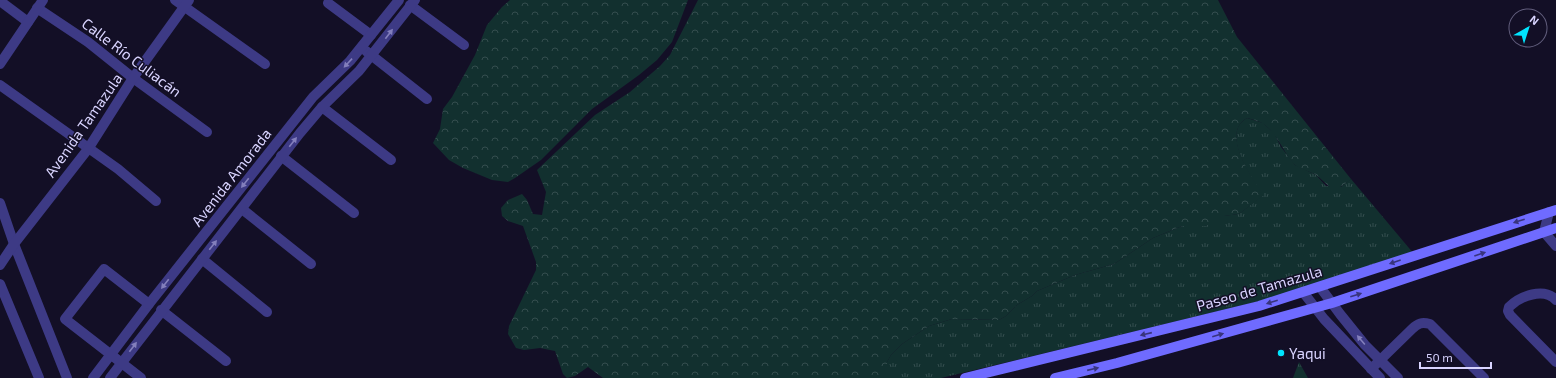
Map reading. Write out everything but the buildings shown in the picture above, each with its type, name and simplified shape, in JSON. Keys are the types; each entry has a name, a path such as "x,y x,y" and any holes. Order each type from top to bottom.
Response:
{"main road":[{"name":"Paseo de Tamazula","path":"965,378 1212,318 1320,287 1552,211"},
{"path":"1055,378 1117,363 1332,303 1556,228"}],"street":[{"path":"175,0 186,3 265,64"},
{"name":"Avenida Amorada","path":"97,377 111,354 313,97 350,62 399,0"},
{"path":"0,1 28,22"},
{"name":"Avenida Tamazula","path":"0,266 14,244 88,149 133,78 186,3"},
{"path":"328,3 371,35"},
{"path":"412,3 464,45"},
{"name":"Avenida Amorada","path":"110,378 282,156 322,107 359,71 412,3"},
{"path":"0,64 40,4"},
{"name":"Calle Río Culiacán","path":"40,4 133,78 207,132"},
{"path":"361,47 427,99"},
{"path":"0,86 118,169 156,200"},
{"path":"322,107 391,160"},
{"path":"282,156 354,213"},
{"path":"257,167 268,175"},
{"path":"0,203 14,244 67,378"},
{"path":"242,209 312,264"},
{"path":"1552,211 1544,232 1556,246"},
{"path":"202,260 267,312"},
{"path":"142,378 65,319 104,270 150,304"},
{"path":"0,284 39,378"},
{"path":"1320,287 1365,345 1398,378"},
{"path":"1303,292 1324,319 1380,378"},
{"path":"1556,300 1552,296 1540,293 1514,303 1508,307 1510,315 1556,362"},
{"path":"162,310 226,361"},
{"path":"1371,369 1418,324 1423,322 1430,324 1484,378"}],"green space":[{"path":"510,0 688,0 672,42 657,60 592,109 541,160 508,182 492,180 463,168 449,160 433,143 440,129 443,109 452,97 475,55 487,25"},
{"path":"698,0 1218,0 1237,37 1351,179 1336,189 1332,188 1316,175 1299,168 1294,164 1267,127 1260,122 1247,118 1239,125 1237,144 1246,167 1264,195 1239,214 1224,216 1220,221 1205,226 1182,226 1153,238 1114,264 1075,275 1037,291 999,320 952,319 929,326 902,344 891,355 887,362 887,378 603,378 588,367 575,376 567,378 563,374 555,351 540,348 524,350 516,348 508,334 509,326 536,270 536,262 523,226 508,221 502,216 501,208 508,200 522,194 527,200 533,214 542,215 546,192 537,170 595,115 630,92 660,66 670,55"},
{"path":"1247,118 1263,123 1274,133 1281,147 1295,165 1316,175 1326,186 1341,187 1351,179 1414,254 1301,291 941,378 887,378 887,362 891,355 902,344 929,326 952,319 999,320 1037,291 1075,275 1114,264 1153,238 1182,226 1205,226 1223,216 1239,214 1263,195 1246,167 1240,155 1237,144 1236,134 1239,125"},
{"path":"1299,362 1308,378 1293,378"}],"place":[{"name":"Yaqui","path":"1281,353"}]}
